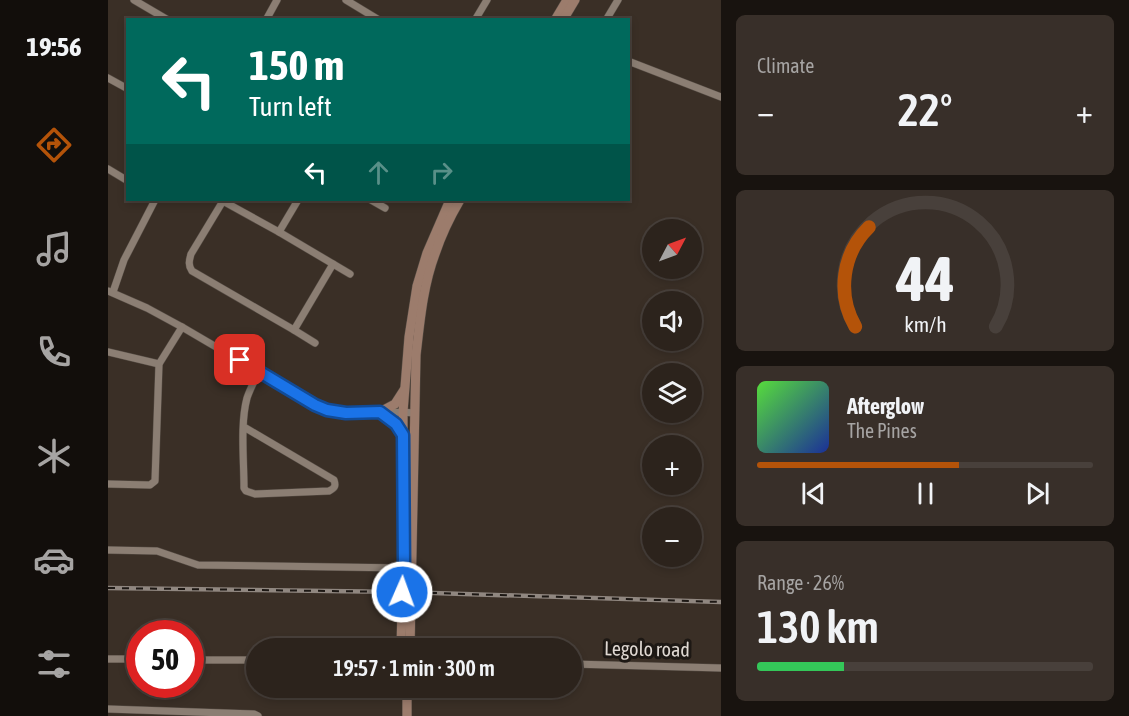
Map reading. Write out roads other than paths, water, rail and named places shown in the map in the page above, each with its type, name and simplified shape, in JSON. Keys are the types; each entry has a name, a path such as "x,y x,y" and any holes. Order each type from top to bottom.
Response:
{"main road":[{"path":"556,18 567,0"},
{"path":"565,18 575,0"},
{"path":"401,638 404,568 403,412 409,337 417,286 427,253 450,206"},
{"path":"410,638 416,355 426,283 450,206"},
{"path":"403,435 396,424 380,412 395,404 405,388"},
{"path":"407,698 407,716"}],"street":[{"path":"134,0 165,18"},
{"path":"267,18 277,0"},
{"path":"346,0 376,18"},
{"path":"476,18 487,0"},
{"path":"607,18 618,0"},
{"path":"630,62 721,97"},
{"path":"108,78 126,88"},
{"path":"108,169 126,181"},
{"path":"154,201 110,291 182,327 327,410 346,413 414,413"},
{"path":"221,201 191,254 189,267 192,271 315,344"},
{"path":"224,201 350,274"},
{"path":"279,232 297,201"},
{"path":"373,201 385,208"},
{"path":"294,330 333,264"},
{"path":"108,484 150,485 155,481 159,364 182,327"},
{"path":"108,352 159,364"},
{"path":"244,427 334,480 334,489 255,494 244,488 244,427 247,398 259,371"},
{"path":"108,550 158,551 198,565 404,568"},
{"path":"108,659 126,659"},
{"path":"204,660 246,660"},
{"name":"Legolo road","path":"582,664 721,668"},
{"path":"108,709 119,713 254,714 258,716"}],"railway":[{"path":"108,588 402,592 721,602"}]}
